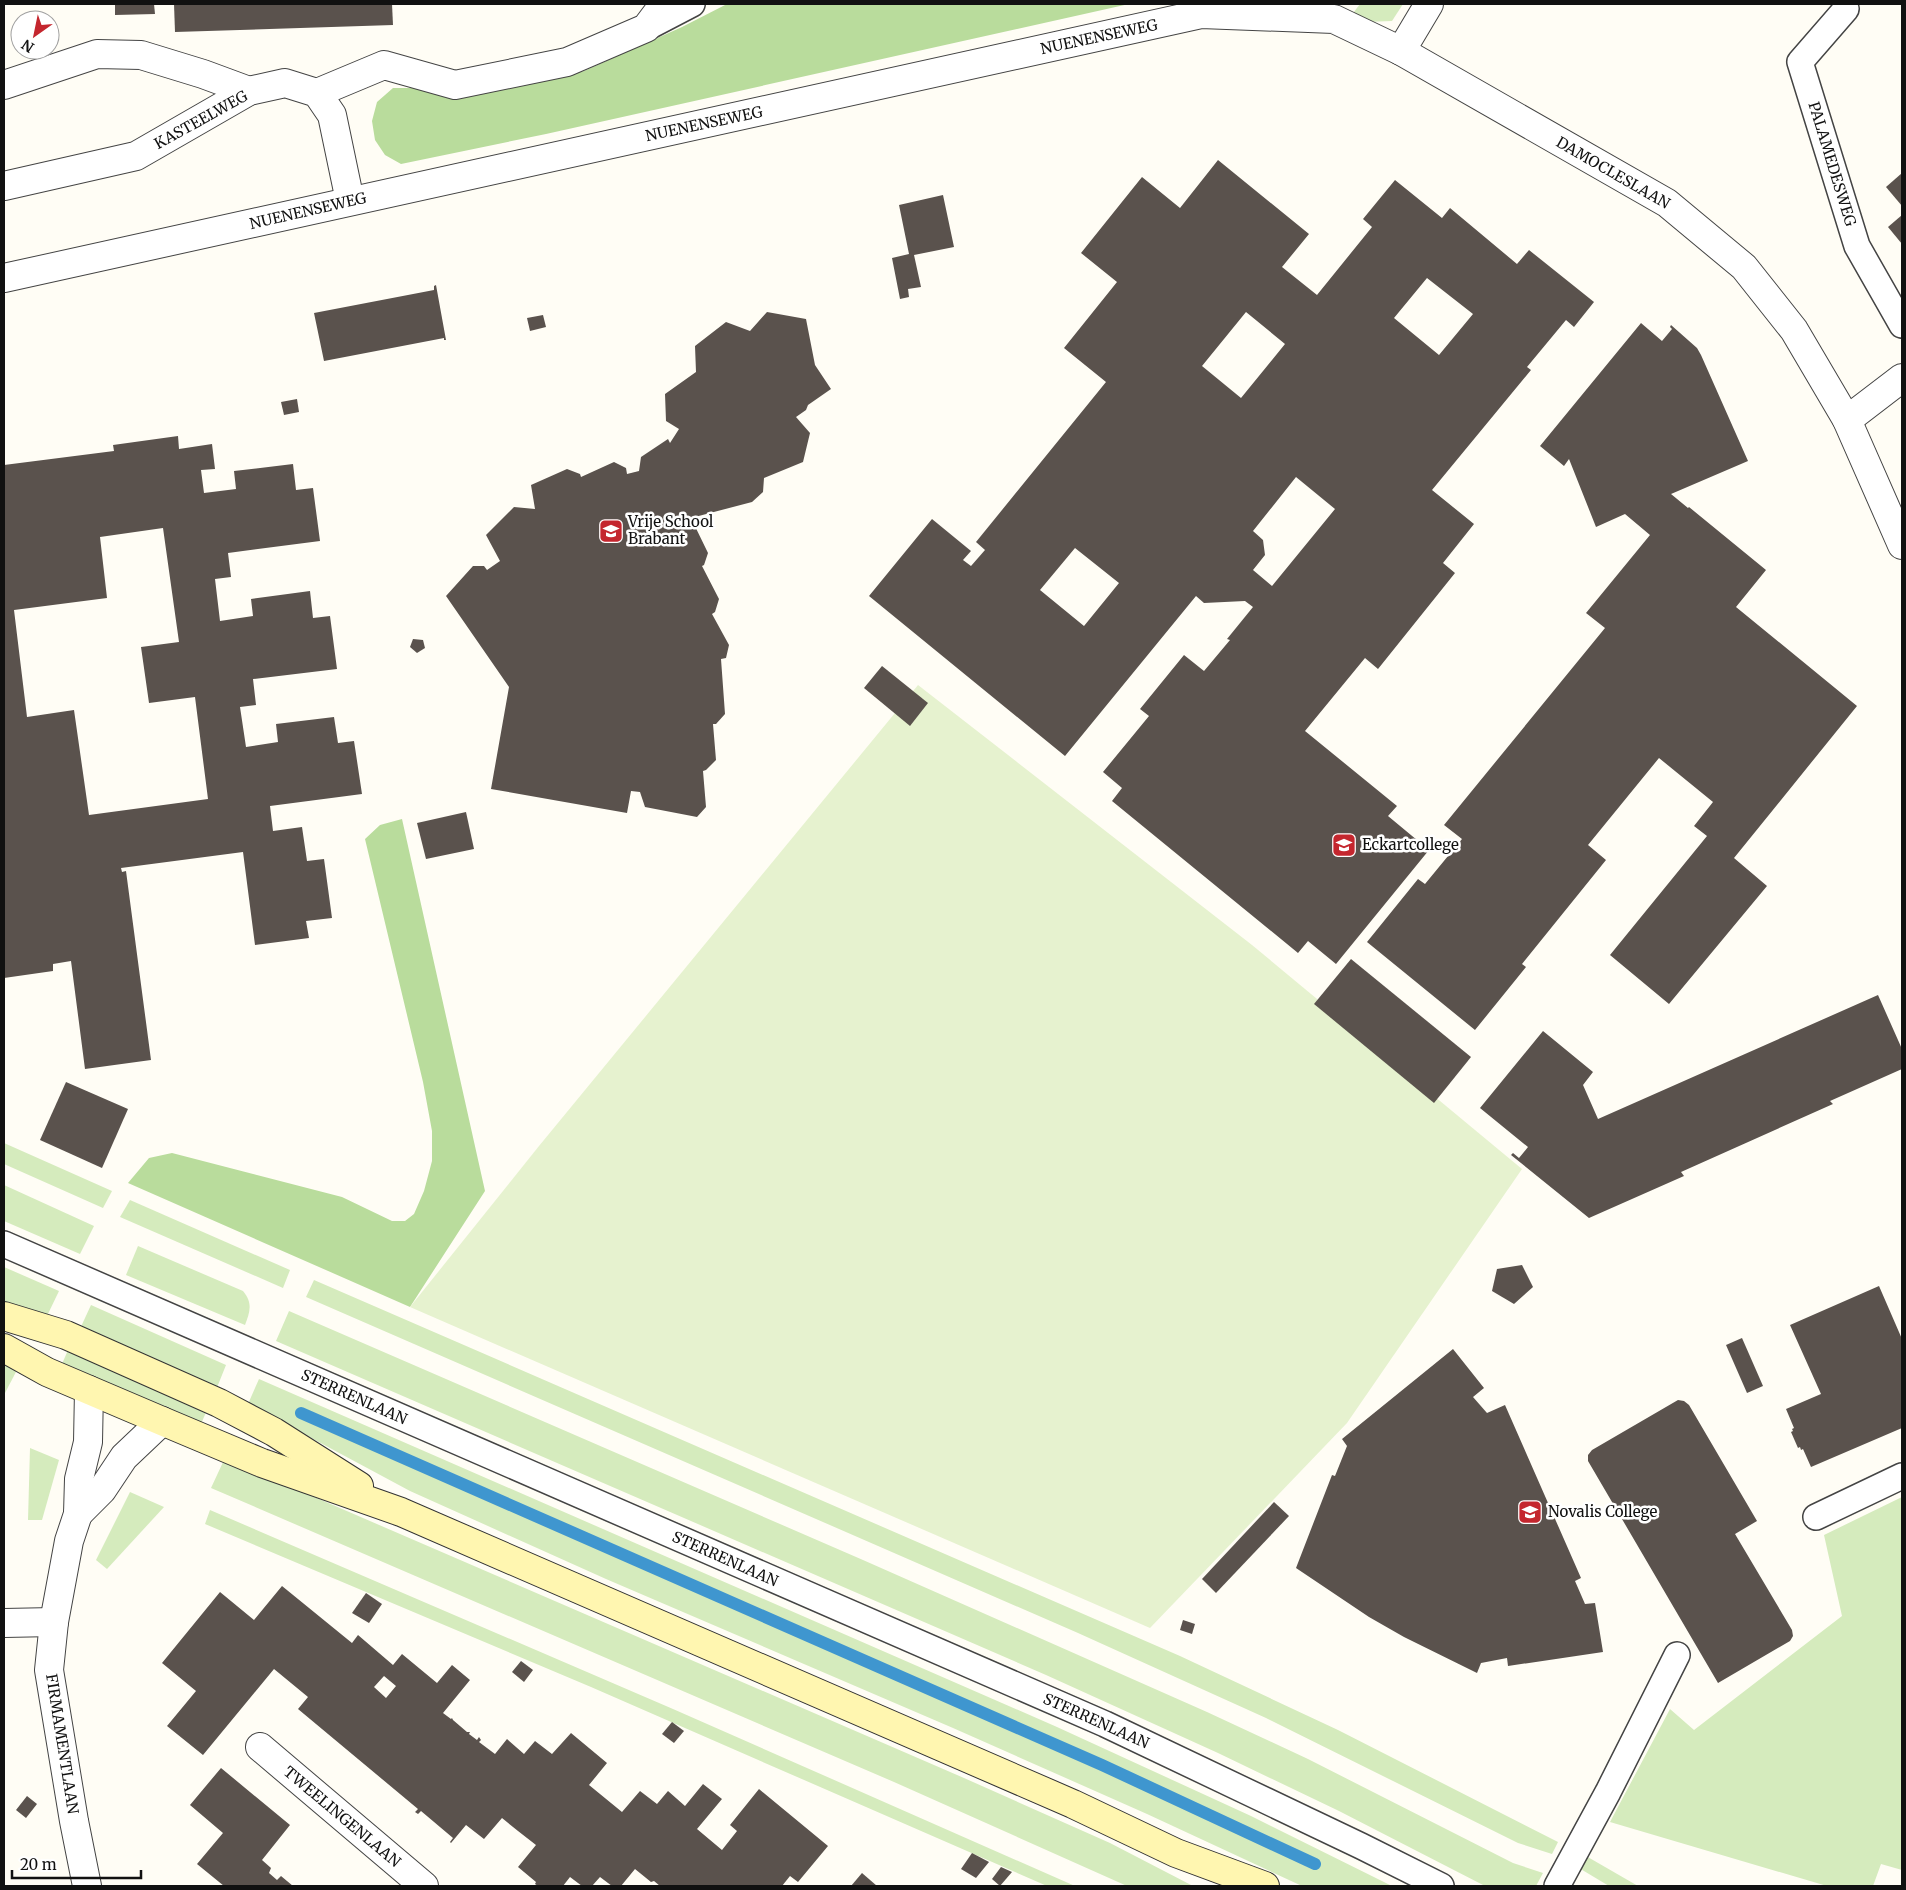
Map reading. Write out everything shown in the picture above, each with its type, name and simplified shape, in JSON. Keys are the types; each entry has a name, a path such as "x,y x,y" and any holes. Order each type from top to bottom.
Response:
{"main road":[{"path":"4,1316 66,1335 219,1403 274,1432 401,1512"},
{"path":"4,1348 48,1372 88,1390 262,1463 401,1512 1064,1800 1176,1853 1265,1886"},
{"path":"1176,1853 1223,1886"}],"street":[{"path":"350,201 332,115 317,94 384,65 455,84 567,62 646,28 664,4"},
{"path":"1401,51 1429,4"},
{"name":"NUENENSEWEG","path":"4,278 1201,14 1334,18 1401,51"},
{"name":"DAMOCLESLAAN","path":"1401,51 1667,202 1744,267 1794,330 1847,420 1902,545"},
{"path":"4,85 97,54 141,55 203,74 249,92"},
{"name":"KASTEELWEG","path":"4,186 136,156 249,92 285,83 317,94"},
{"path":"1847,420 1902,378"},
{"name":"FIRMAMENTLAAN","path":"87,1886 74,1821 49,1670 54,1622 69,1541 78,1514 79,1478 88,1442 88,1390"},
{"name":"FIRMAMENTLAAN","path":"78,1514 102,1490 124,1457 162,1421"},
{"path":"4,1624 54,1622"},
{"name":"TWEELINGENLAAN","path":"260,1747 424,1886"}],"lane":[{"path":"646,28 692,4"},
{"name":"PALAMEDESWEG","path":"1846,9 1800,62 1857,246 1902,326"},
{"name":"STERRENLAAN","path":"4,1244 1105,1724 1441,1886"},
{"path":"1816,1517 1902,1476"},
{"path":"1557,1886 1581,1845 1677,1655"}],"green space":[{"path":"727,4 1129,4 546,134 401,164 385,155 375,140 372,121 377,102 393,88 414,88 456,99 584,71 682,27"},
{"path":"1360,4 1403,4 1392,21 1347,21"},
{"path":"918,685 1252,945 1522,1169 1347,1423 1150,1628 410,1307 539,1146"},
{"path":"402,819 485,1191 410,1307 128,1183 149,1158 172,1153 342,1197 392,1221 405,1221 414,1214 424,1191 432,1161 432,1131 423,1082 365,839 380,825"},
{"path":"4,1143 112,1191 103,1208 4,1164"},
{"path":"4,1185 94,1226 80,1254 4,1221"},
{"path":"130,1200 290,1270 283,1288 120,1217"},
{"path":"138,1246 243,1291 250,1308 245,1325 126,1275"},
{"path":"4,1267 59,1291 46,1318 4,1303"},
{"path":"314,1280 1180,1656 1338,1730 1558,1842 1552,1854 1518,1843 1266,1718 1078,1633 306,1297"},
{"path":"91,1305 226,1365 216,1390 79,1331"},
{"path":"289,1311 863,1560 1207,1712 1308,1759 1513,1863 1543,1873 1536,1886 1485,1886 1339,1811 1218,1753 1046,1675 276,1341"},
{"path":"68,1350 207,1410 201,1424 62,1364"},
{"path":"4,1364 17,1370 5,1393 4,1392"},
{"path":"259,1379 1057,1727 1251,1816 1392,1886 1302,1886 1147,1814 953,1728 606,1579 410,1491 248,1404"},
{"path":"30,1448 59,1460 42,1520 28,1520"},
{"path":"224,1460 259,1473 964,1778 1110,1843 1193,1886 1127,1886 894,1782 211,1488"},
{"path":"130,1492 164,1507 107,1569 96,1560"},
{"path":"1902,1497 1902,1870 1881,1864 1873,1886 1827,1886 1610,1822 1670,1709 1694,1730 1842,1616 1824,1535"},
{"path":"210,1510 673,1709 1075,1886 1047,1886 591,1687 205,1524"},
{"path":"1586,1856 1638,1886 1609,1886 1579,1868"}],"building":[{"path":"115,4 154,4 155,14 115,15"},
{"path":"174,4 392,4 393,25 175,32"},
{"path":"1218,160 1309,234 1282,267 1317,295 1372,227 1363,219 1395,180 1442,218 1450,208 1517,264 1529,250 1594,302 1574,327 1566,320 1527,367 1531,370 1432,490 1474,524 1443,563 1455,573 1378,669 1365,658 1305,731 1397,806 1388,816 1429,850 1336,964 1308,941 1298,953 1112,801 1122,788 1103,772 1149,716 1140,709 1184,655 1204,671 1230,640 1227,639 1253,607 1245,601 1204,603 1196,596 1065,756 869,596 932,519 971,551 963,560 971,566 985,550 976,542 1106,382 1064,348 1117,282 1081,253 1142,177 1180,208","holes":["1427,278 1473,314 1439,355 1394,318","1246,312 1285,344 1241,398 1202,366","1296,477 1335,509 1272,586 1253,570 1265,555 1263,540 1253,531","1075,548 1119,583 1084,626 1040,590"]},
{"path":"1902,173 1902,206 1886,187"},
{"path":"943,195 954,247 914,255 921,287 908,289 909,297 900,299 892,258 909,254 899,205"},
{"path":"1902,215 1902,244 1888,227"},
{"path":"436,285 446,340 444,338 324,361 314,313 434,290"},
{"path":"767,312 806,319 815,365 831,389 808,405 806,410 796,417 810,433 803,462 764,478 763,492 752,502 691,518 708,553 702,566 719,599 715,612 712,614 729,645 726,658 721,659 725,714 716,724 713,724 716,760 703,771 706,807 697,817 645,807 640,792 631,791 627,813 491,789 509,687 446,596 473,566 484,566 487,570 500,561 486,535 514,507 535,509 531,485 567,469 580,474 581,477 614,462 626,468 627,474 639,471 641,457 668,439 670,443 679,429 666,421 665,394 696,372 695,346 726,322 750,331"},
{"path":"543,315 546,327 530,331 527,318"},
{"path":"1641,323 1662,341 1672,329 1671,325 1697,348 1748,461 1671,494 1766,570 1736,607 1857,706 1734,858 1767,886 1669,1004 1610,955 1707,836 1694,826 1713,802 1659,758 1588,845 1606,860 1522,964 1526,967 1475,1030 1367,942 1418,879 1425,884 1462,839 1444,825 1605,628 1586,613 1650,535 1625,514 1596,527 1569,459 1564,466 1540,446"},
{"path":"297,399 299,412 284,415 281,402"},
{"path":"178,436 179,449 212,444 215,469 201,470 204,493 236,489 234,471 293,464 296,490 313,488 320,541 228,553 231,577 215,579 220,621 253,616 251,599 310,591 313,618 330,616 337,669 253,679 256,705 240,707 246,747 278,742 276,724 334,717 338,743 354,741 362,794 270,806 273,831 302,827 307,861 324,859 332,918 306,921 309,938 255,945 243,852 121,868 122,872 126,871 151,1060 85,1069 71,961 53,964 53,971 4,978 4,465 114,451 113,445","holes":["163,528 179,642 141,647 149,703 195,697 208,799 89,815 74,710 27,717 14,610 107,598 100,537"]},
{"path":"413,639 423,640 425,648 417,653 410,647"},
{"path":"882,666 928,703 910,726 864,688"},
{"path":"466,812 474,849 426,859 417,823"},
{"path":"1351,959 1471,1057 1434,1103 1314,1004"},
{"path":"1878,995 1902,1049 1902,1069 1830,1101 1833,1104 1681,1172 1684,1176 1589,1218 1511,1155 1513,1153 1519,1158 1528,1147 1480,1108 1543,1031 1593,1072 1583,1085 1598,1119"},
{"path":"66,1082 128,1109 102,1168 40,1140"},
{"path":"1522,1265 1533,1287 1514,1304 1492,1291 1497,1269"},
{"path":"1879,1286 1902,1339 1902,1428 1811,1467 1803,1449 1798,1448 1791,1432 1794,1428 1786,1409 1821,1394 1790,1325"},
{"path":"1742,1338 1763,1386 1747,1393 1726,1345"},
{"path":"1453,1349 1484,1388 1473,1397 1487,1413 1505,1405 1581,1578 1575,1581 1585,1604 1595,1603 1603,1652 1508,1666 1507,1658 1481,1663 1477,1673 1404,1637 1369,1617 1296,1568 1332,1475 1335,1476 1347,1446 1342,1439"},
{"path":"1678,1400 1684,1401 1689,1405 1757,1521 1735,1534 1792,1630 1793,1636 1790,1641 1718,1683 1588,1461 1588,1455 1592,1450"},
{"path":"1274,1502 1289,1516 1216,1593 1202,1579"},
{"path":"282,1586 352,1643 358,1635 393,1665 402,1654 437,1683 452,1665 470,1680 443,1713 452,1718 467,1732 470,1732 469,1734 477,1740 479,1737 481,1740 479,1742 495,1754 507,1739 524,1754 535,1741 552,1754 571,1733 607,1763 589,1785 622,1812 640,1791 657,1804 668,1791 685,1806 703,1784 722,1799 697,1829 722,1850 737,1831 730,1825 759,1789 828,1846 798,1882 790,1876 782,1886 660,1886 654,1881 651,1882 635,1869 621,1886 612,1886 600,1877 592,1886 582,1886 570,1877 563,1886 538,1886 535,1884 536,1882 518,1867 536,1845 502,1818 484,1839 466,1825 451,1843 453,1838 421,1811 418,1814 415,1812 418,1809 298,1709 308,1697 274,1669 203,1755 167,1726 196,1691 162,1663 220,1592 254,1620","holes":["384,1676 396,1686 386,1698 374,1687"]},
{"path":"366,1593 382,1604 369,1623 352,1613"},
{"path":"1183,1620 1195,1624 1192,1634 1180,1630"},
{"path":"521,1661 533,1670 524,1682 512,1672"},
{"path":"672,1722 684,1731 674,1743 662,1734"},
{"path":"221,1768 290,1825 262,1860 271,1868 269,1873 277,1880 281,1876 293,1886 224,1886 197,1864 223,1833 190,1805"},
{"path":"27,1796 37,1804 26,1818 16,1810"},
{"path":"972,1853 989,1862 976,1878 961,1869"},
{"path":"1001,1867 1012,1872 1000,1886 992,1879"},
{"path":"862,1873 877,1886 851,1886"}],"waterway":[{"path":"301,1413 1102,1765 1315,1864"}],"place":[{"name":"Vrije School Brabant","path":"611,531"},
{"name":"Eckartcollege","path":"1344,845"},
{"name":"Novalis College","path":"1530,1512"}]}
